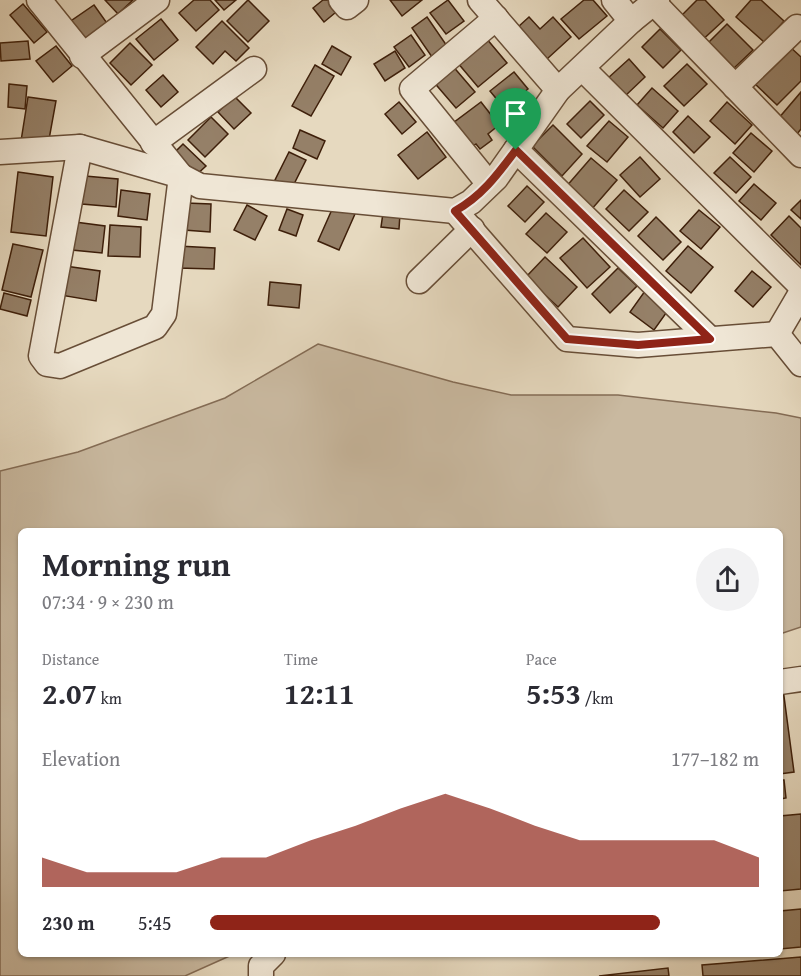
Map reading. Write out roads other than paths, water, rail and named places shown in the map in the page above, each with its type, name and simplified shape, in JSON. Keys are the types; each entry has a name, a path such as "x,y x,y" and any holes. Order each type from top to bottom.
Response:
{"street":[{"path":"39,0 181,176 164,314 155,327 60,366 47,364 41,356 80,147"},
{"path":"82,56 157,0"},
{"path":"341,0 347,7 356,0"},
{"path":"480,0 558,90"},
{"path":"614,0 631,21"},
{"path":"0,152 80,147 181,176 200,186 455,211 471,202 489,184 558,90 631,21 655,2 801,155"},
{"path":"489,184 412,89 496,18"},
{"path":"735,87 796,27"},
{"path":"582,68 801,286"},
{"path":"153,143 254,69"},
{"path":"516,150 710,339"},
{"path":"455,211 567,339 638,345 777,334"},
{"path":"419,281 472,229"},
{"path":"777,334 801,293"},
{"path":"777,334 801,364"},
{"path":"783,681 801,679"},
{"path":"261,976 261,966 270,957"}]}
